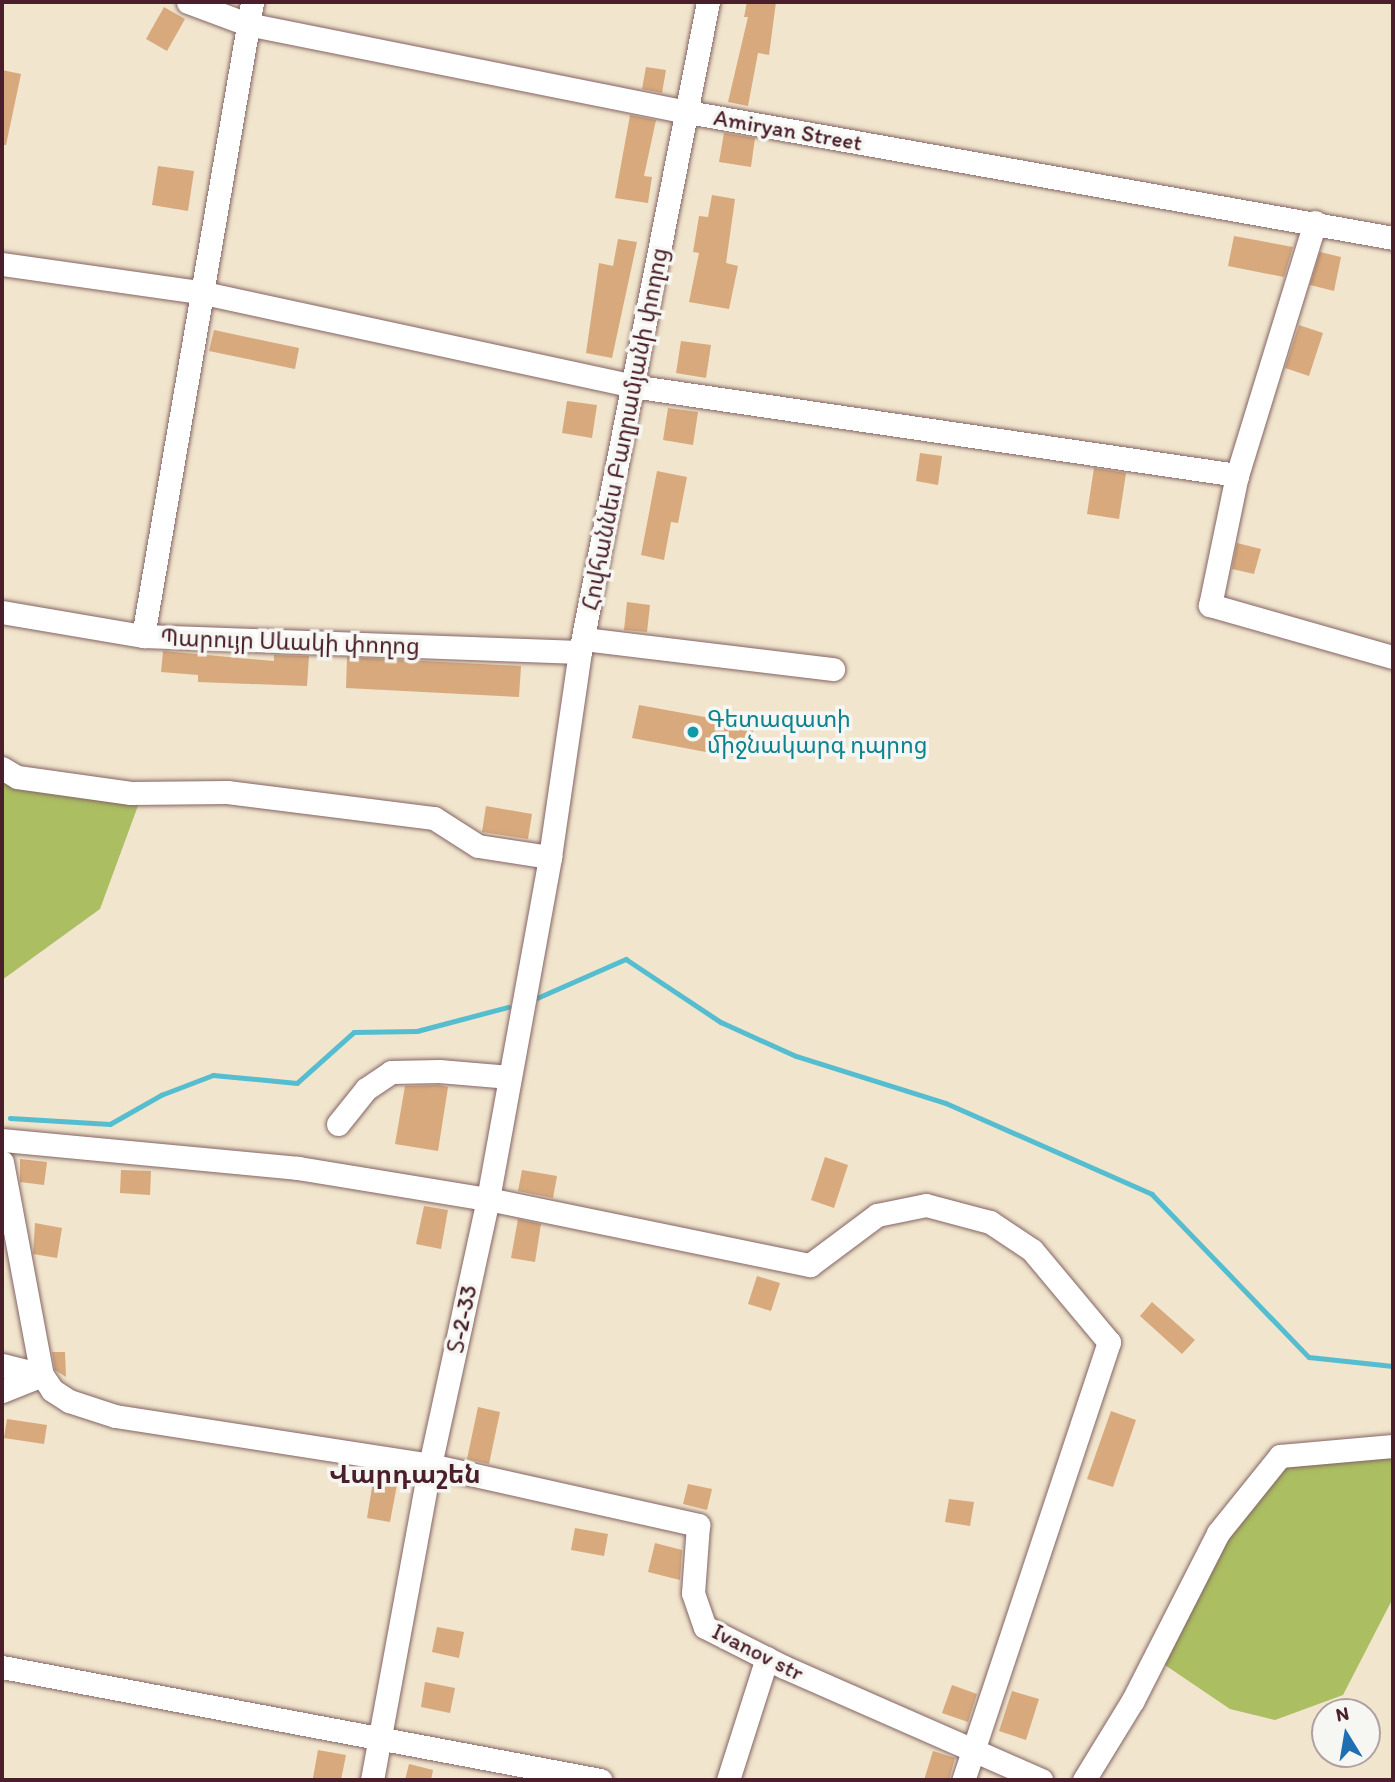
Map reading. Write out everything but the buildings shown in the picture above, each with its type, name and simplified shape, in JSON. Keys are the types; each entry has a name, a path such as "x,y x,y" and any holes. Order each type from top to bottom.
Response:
{"street":[{"name":"Amiryan Street","path":"188,2 247,24 688,112 1393,238"},
{"path":"143,636 199,292 252,2"},
{"name":"Հովհաննես Բաղրամյանի փողոց","path":"550,857 582,645 708,2"},
{"path":"1315,222 1237,475 1210,605 1393,657"},
{"path":"2,264 199,292 632,386 1237,475"},
{"name":"Պարույր Սևակի փողոց","path":"2,612 143,636 582,645 833,669"},
{"path":"2,768 17,777 131,793 227,792 434,818 478,846 550,857"},
{"name":"Տ-2-33","path":"372,1780 430,1465 488,1199 550,857"},
{"path":"338,1124 366,1088 391,1073 439,1071 510,1077"},
{"path":"2,1140 298,1168 488,1199 810,1265 877,1215 926,1205 990,1222 1032,1251 1109,1342 963,1780"},
{"path":"2,1162 42,1375 52,1390 69,1401 115,1416 430,1465"},
{"path":"2,1365 42,1375"},
{"path":"2,1391 42,1375"},
{"path":"1084,1780 1139,1689 1218,1533 1280,1456 1393,1446"},
{"name":"Ivanov str","path":"430,1465 698,1525 693,1593 705,1627 766,1658 1041,1780"},
{"path":"728,1780 766,1658"},
{"path":"2,1667 600,1780"}],"green space":[{"path":"2,769 139,803 100,909 2,980"},
{"path":"1393,1451 1393,1598 1343,1695 1335,1698 1311,1698 1311,1707 1275,1720 1230,1709 1162,1663 1220,1535 1273,1473 1315,1458"}],"waterway":[{"path":"537,998 626,959 721,1022 796,1056 946,1103 1152,1194 1309,1357 1393,1366"},
{"path":"10,1118 110,1124 161,1095 213,1075 297,1083 354,1032 417,1031 508,1007"}],"place":[{"name":"Գետազատի միջնակարգ դպրոց","path":"693,732"}],"district":[{"name":"Վարդաշեն","path":"405,1475"}]}
